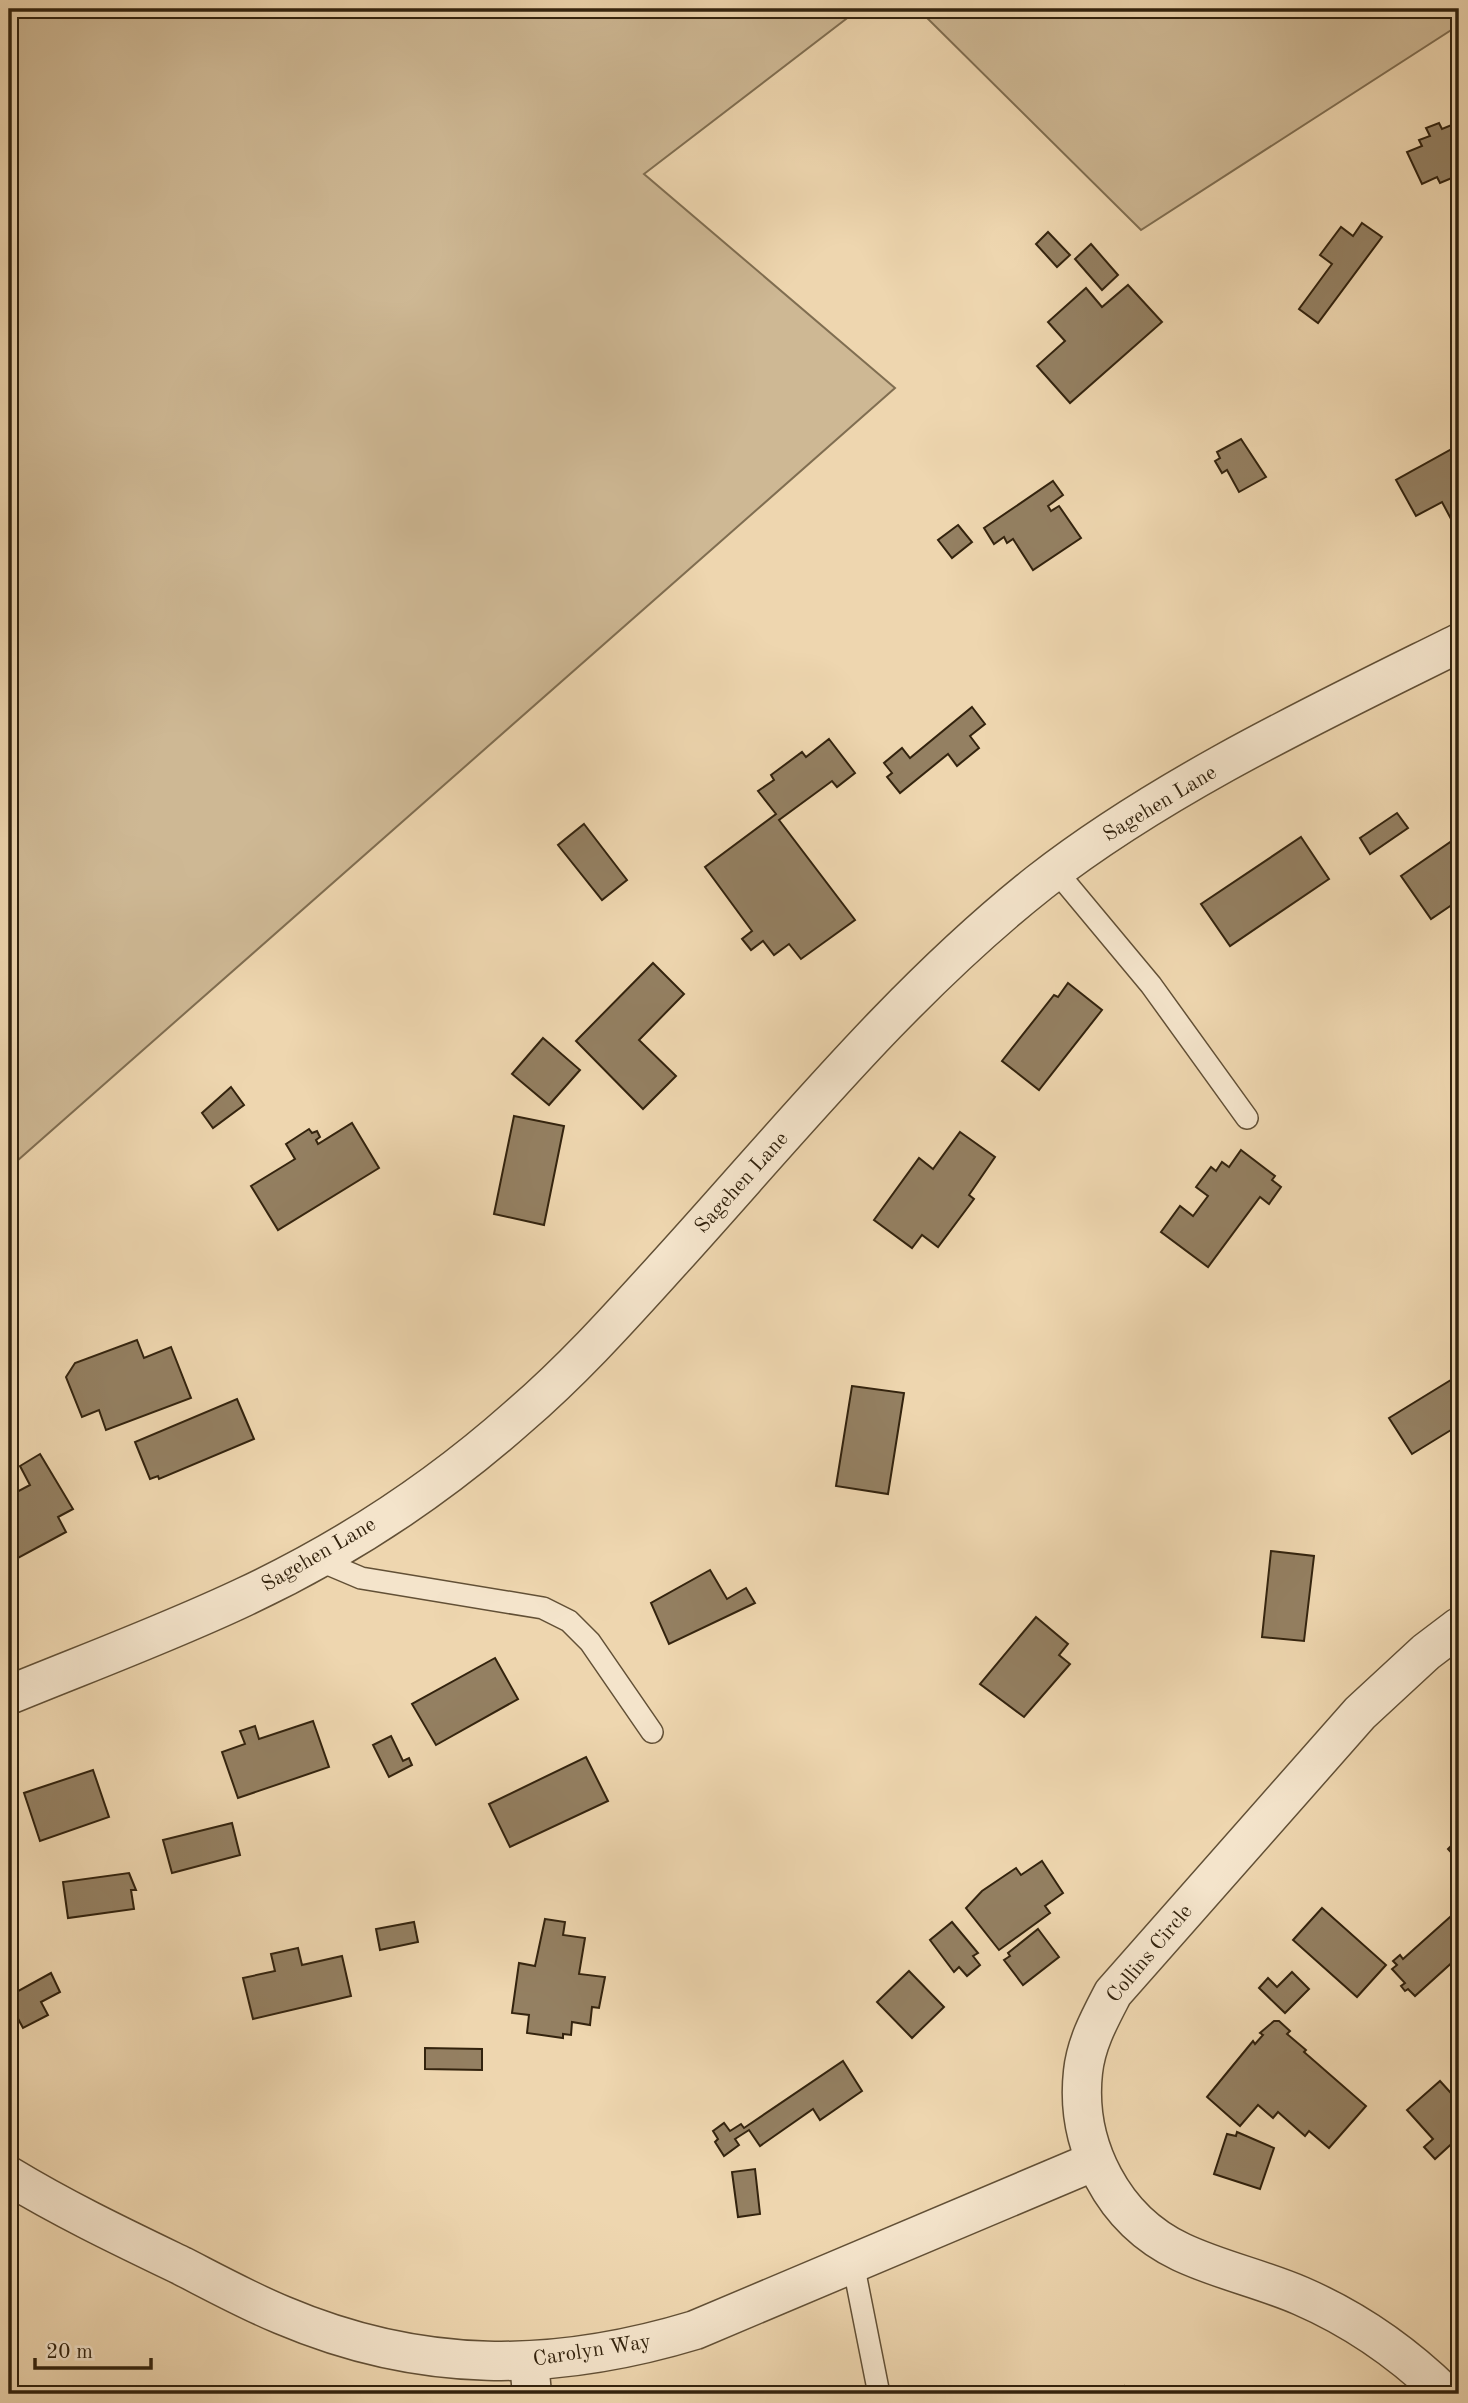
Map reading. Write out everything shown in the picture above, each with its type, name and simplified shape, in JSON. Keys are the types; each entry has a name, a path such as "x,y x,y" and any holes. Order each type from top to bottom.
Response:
{"street":[{"name":"Sagehen Lane","path":"9,1695 246,1596 316,1559 426,1490 517,1419 596,1344 905,1005 953,956 1056,871 1124,824 1274,736 1459,643"},
{"name":"Collins Circle","path":"1445,2394 1422,2372 1363,2329 1302,2296 1180,2251 1145,2229 1115,2198 1095,2161 1082,2106 1083,2070 1093,2031 1113,1993 1360,1713 1426,1652 1459,1628"},
{"name":"Carolyn Way","path":"9,2176 55,2204 282,2315 348,2339 531,2378 685,2333 1095,2161"}],"lane":[{"path":"1056,871 1151,985 1247,1118"},
{"path":"316,1559 361,1578 543,1608 569,1621 590,1642 652,1732"},
{"path":"853,2263 879,2394"}],"shaded area":[{"path":"9,9 859,9 644,174 895,388 9,1168"},
{"path":"918,9 1459,9 1459,25 1141,230"}],"building":[{"path":"1459,122 1459,175 1440,183 1437,177 1422,184 1407,152 1422,146 1419,140 1430,136 1426,128 1439,123 1442,129"},
{"path":"1362,223 1382,237 1318,323 1299,309 1332,264 1320,255 1341,227 1353,236"},
{"path":"1048,232 1070,255 1057,267 1036,244"},
{"path":"1091,244 1118,275 1102,290 1075,259"},
{"path":"1128,285 1162,322 1070,403 1037,366 1065,341 1048,322 1086,288 1102,307"},
{"path":"1241,439 1266,477 1239,492 1227,470 1222,473 1215,461 1220,458 1217,452"},
{"path":"1459,445 1459,515 1451,519 1442,502 1416,516 1396,480"},
{"path":"1053,481 1063,495 1048,506 1051,511 1059,506 1081,538 1033,570 1013,539 1007,543 1004,537 994,544 984,528"},
{"path":"958,525 972,542 952,558 938,540"},
{"path":"972,707 985,724 970,736 979,748 957,766 948,754 900,793 887,777 892,773 884,763 902,748 910,758"},
{"path":"829,739 855,773 837,787 832,781 779,820 855,920 801,959 789,944 774,955 763,941 751,950 742,939 752,931 705,867 776,814 758,791 774,780 771,775 802,752 806,757"},
{"path":"1397,813 1408,828 1370,854 1360,838"},
{"path":"584,824 627,880 602,900 558,845"},
{"path":"1459,836 1459,900 1431,919 1401,876"},
{"path":"1301,837 1329,879 1230,946 1201,904"},
{"path":"653,963 684,994 639,1040 676,1076 643,1109 576,1041"},
{"path":"1068,983 1102,1010 1039,1090 1002,1061 1054,995 1058,997"},
{"path":"543,1038 580,1070 549,1105 512,1074"},
{"path":"231,1087 244,1105 213,1128 202,1113"},
{"path":"514,1116 564,1126 544,1225 494,1214"},
{"path":"352,1123 379,1168 278,1230 251,1186 295,1159 286,1144 309,1129 312,1133 317,1131 320,1137 316,1140 318,1144"},
{"path":"960,1132 995,1157 969,1195 974,1199 938,1247 922,1235 912,1248 874,1220 919,1158 933,1169"},
{"path":"1241,1150 1275,1176 1272,1180 1281,1187 1269,1204 1260,1197 1208,1267 1161,1232 1180,1206 1193,1216 1208,1196 1196,1187 1211,1167 1216,1171 1222,1162 1229,1167"},
{"path":"137,1340 144,1358 171,1347 191,1398 106,1430 99,1410 82,1417 66,1377 75,1363"},
{"path":"1459,1375 1459,1441 1451,1430 1412,1454 1389,1418"},
{"path":"852,1386 904,1393 888,1494 836,1486"},
{"path":"237,1399 254,1439 159,1479 158,1476 150,1479 135,1442"},
{"path":"40,1454 73,1509 58,1517 66,1532 18,1558 9,1544 9,1496 30,1485 20,1466"},
{"path":"1271,1551 1314,1556 1304,1641 1262,1637"},
{"path":"710,1570 727,1599 746,1588 755,1603 669,1644 651,1603"},
{"path":"1036,1617 1068,1644 1059,1655 1070,1664 1024,1717 980,1684"},
{"path":"495,1658 518,1699 436,1745 412,1704"},
{"path":"313,1721 329,1767 238,1798 222,1752 245,1744 240,1731 255,1726 259,1739"},
{"path":"391,1736 403,1761 409,1758 412,1765 389,1777 373,1745"},
{"path":"586,1757 608,1801 510,1847 489,1804"},
{"path":"93,1770 109,1817 40,1841 24,1793"},
{"path":"232,1823 240,1855 172,1873 163,1840"},
{"path":"1459,1838 1459,1861 1448,1849"},
{"path":"1042,1861 1063,1893 1045,1906 1050,1913 999,1950 966,1908 982,1891 1016,1868 1021,1875"},
{"path":"129,1873 136,1890 131,1890 134,1909 68,1918 63,1882"},
{"path":"1322,1908 1386,1965 1357,1997 1293,1940"},
{"path":"1459,1909 1459,1962 1456,1959 1415,1996 1408,1989 1405,1991 1401,1986 1405,1983 1392,1969 1397,1965 1393,1961 1400,1955 1403,1959"},
{"path":"545,1919 565,1922 563,1935 585,1938 579,1974 605,1977 599,2008 592,2007 590,2025 572,2022 571,2035 563,2034 563,2038 527,2033 529,2015 512,2013 519,1963 535,1966"},
{"path":"414,1922 418,1942 380,1950 376,1929"},
{"path":"952,1922 978,1953 973,1956 980,1965 967,1976 959,1967 954,1972 930,1940"},
{"path":"1038,1929 1059,1957 1023,1985 1004,1960 1010,1956 1008,1953"},
{"path":"298,1948 302,1965 342,1956 351,1996 253,2019 243,1978 275,1971 271,1954"},
{"path":"909,1971 944,2007 912,2038 877,2002"},
{"path":"1292,1972 1309,1989 1285,2013 1259,1988 1268,1978 1277,1987"},
{"path":"51,1973 60,1992 41,2002 48,2015 23,2028 16,2015 9,2019 9,1996"},
{"path":"1274,2021 1279,2021 1290,2031 1287,2034 1306,2050 1304,2052 1366,2106 1329,2148 1309,2131 1305,2136 1278,2112 1273,2118 1258,2105 1240,2126 1207,2097 1253,2041 1255,2044 1263,2035 1260,2033"},
{"path":"425,2048 482,2049 482,2070 425,2069"},
{"path":"843,2061 862,2091 820,2120 813,2109 760,2146 749,2130 735,2139 739,2145 724,2156 715,2142 718,2139 713,2131 724,2123 730,2131 741,2124 744,2128"},
{"path":"1440,2081 1459,2102 1459,2137 1435,2159 1424,2147 1433,2139 1407,2110"},
{"path":"1237,2132 1274,2148 1260,2189 1214,2174 1227,2134 1236,2136"},
{"path":"755,2169 760,2214 738,2217 732,2172"},
{"path":"9,2370 16,2382 21,2394 9,2394"},
{"path":"1125,2386 1161,2393 1161,2394 1123,2394"}]}
